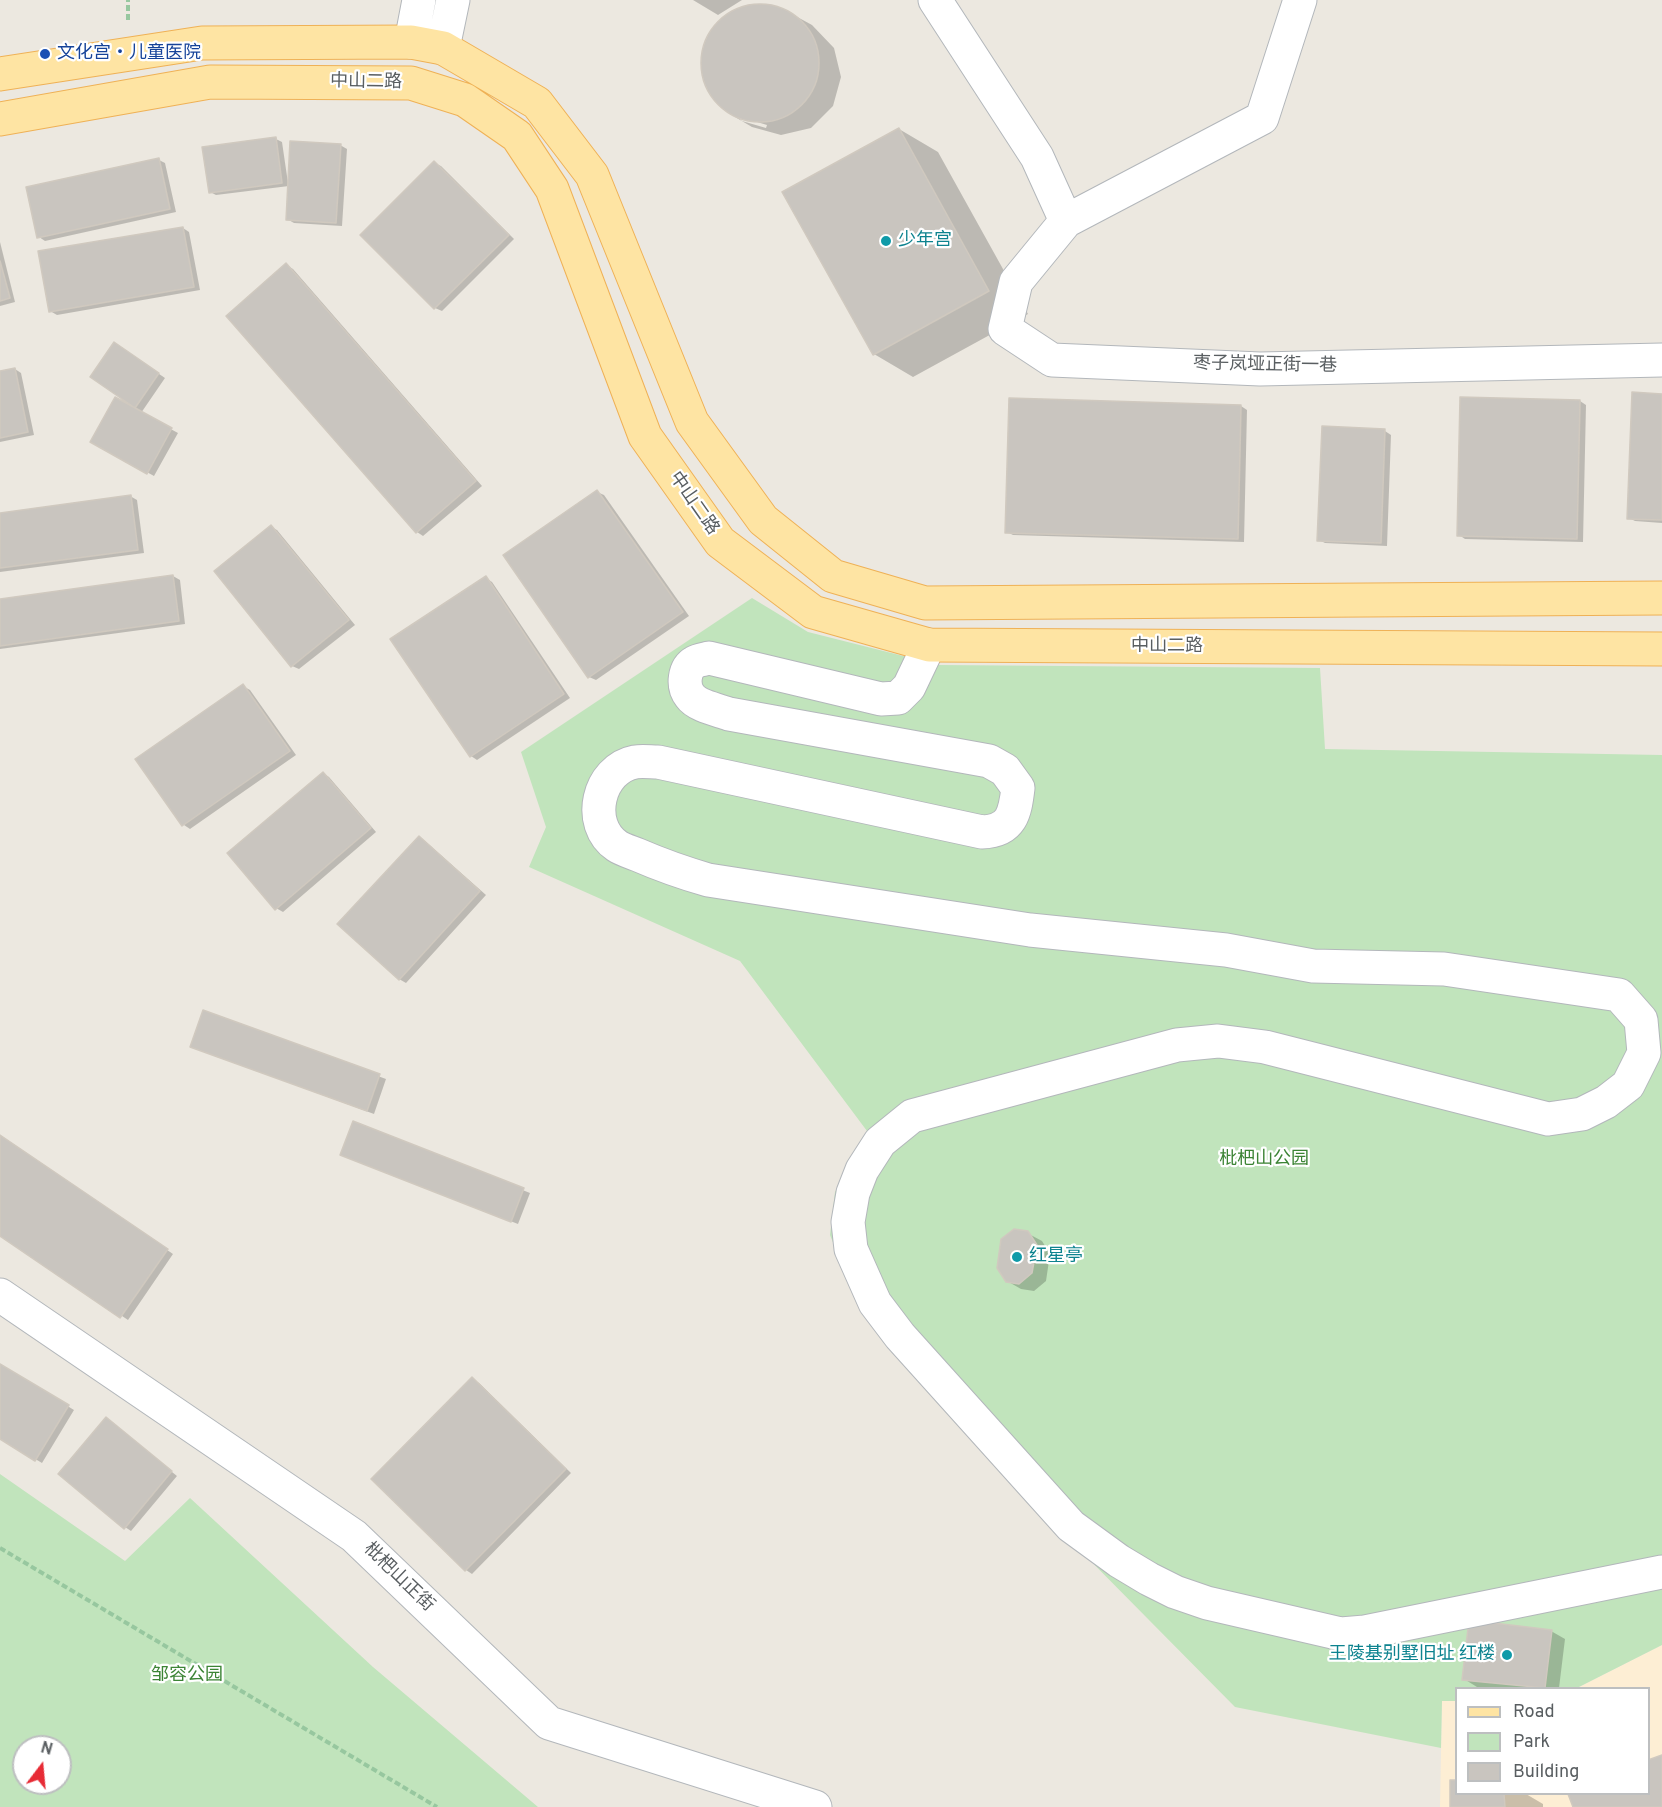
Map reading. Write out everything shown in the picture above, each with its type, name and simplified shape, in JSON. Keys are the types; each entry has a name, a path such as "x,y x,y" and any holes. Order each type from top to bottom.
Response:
{"main road":[{"path":"0,74 202,43 411,42 443,48 537,104 592,176 693,422 763,520 833,576 925,603 1662,598"},
{"name":"中山二路","path":"0,118 210,82 411,83 465,100 517,136 552,189 645,436 720,542 813,612 929,645 1662,649"}],"street":[{"path":"411,42 419,0"},
{"path":"443,48 453,0"},
{"path":"935,0 1037,157 1066,221 1262,118 1300,0"},
{"name":"枣子岚垭正街一巷","path":"1066,221 1016,282 1005,329 1052,360 1260,369 1662,360"},
{"path":"929,645 909,687 898,698 881,699 709,658 695,662 686,672 685,684 690,697 706,707 729,714 989,761 1005,770 1018,788 1016,806 1010,822 996,832 982,832 658,762 634,762 616,771 604,785 598,802 598,816 606,835 617,846 678,872 708,880 1030,930 1226,950 1313,966 1444,969 1619,995 1641,1020 1644,1053 1628,1085 1606,1102 1582,1114 1548,1119 1265,1047 1218,1041 1177,1045 912,1116 880,1142 862,1170 853,1192 848,1222 851,1249 875,1303 900,1336 1071,1526 1119,1561 1149,1579 1207,1603 1341,1634 1365,1632 1662,1572"},
{"name":"枇杷山正街","path":"0,1296 354,1536 549,1723 815,1807"}],"path":[{"path":"0,1548 437,1807"}],"shaded area":[{"path":"1662,1645 1662,1807 1440,1807 1442,1700 1455,1701 1455,1795 1650,1795 1650,1687 1579,1687"}],"green space":[{"name":"枇杷山公园","path":"752,598 808,632 939,665 1320,668 1325,749 1662,755 1662,1645 1579,1687 1455,1687 1455,1701 1442,1701 1441,1748 1235,1707 1062,1532 859,1307 830,1235 835,1192 867,1131 740,961 529,867 546,827 521,752"},
{"name":"邹容公园","path":"0,1474 125,1561 190,1498 373,1667 538,1807 0,1807"}],"building":[{"path":"760,4 783,8 802,21 815,40 819,63 815,86 802,105 783,118 760,122 737,118 718,105 705,86 701,63 705,40 718,21 737,8"},
{"name":"少年宫","path":"899,128 989,291 873,355 782,192"},
{"path":"276,137 282,183 209,193 202,147"},
{"path":"290,141 341,144 336,223 286,220"},
{"path":"159,158 170,209 37,238 26,187"},
{"path":"434,161 509,235 434,309 360,235"},
{"path":"183,227 194,287 49,312 38,251"},
{"path":"0,261 10,298 0,301"},
{"path":"286,263 476,481 416,533 226,316"},
{"path":"114,342 159,373 135,408 90,377"},
{"path":"15,368 28,432 0,438 0,371"},
{"path":"1632,392 1662,394 1662,520 1627,519"},
{"path":"115,397 172,428 147,474 90,442"},
{"path":"1460,397 1580,400 1577,539 1457,536"},
{"path":"1009,398 1241,405 1238,539 1005,533"},
{"path":"1322,426 1385,429 1381,543 1317,541"},
{"path":"597,490 683,612 588,678 503,555"},
{"path":"131,495 138,550 0,568 0,513"},
{"path":"271,525 349,620 291,667 214,571"},
{"path":"173,575 179,621 0,646 0,599"},
{"path":"486,576 564,694 470,757 390,639"},
{"path":"243,684 290,751 182,826 135,759"},
{"path":"323,772 371,828 275,910 227,853"},
{"path":"419,836 480,891 399,980 337,924"},
{"path":"203,1010 380,1074 367,1111 190,1047"},
{"path":"353,1121 524,1188 511,1222 340,1155"},
{"path":"0,1135 168,1249 120,1318 0,1236"},
{"name":"红星亭","path":"1014,1229 1028,1231 1037,1245 1032,1273 1019,1284 1006,1282 997,1268 1001,1239"},
{"path":"0,1364 69,1405 35,1461 0,1439"},
{"path":"472,1377 566,1469 465,1571 371,1479"},
{"path":"106,1417 172,1471 124,1529 58,1474"},
{"name":"王陵基别墅旧址 红楼","path":"1469,1620 1552,1630 1545,1687 1462,1680"},
{"path":"1662,1755 1662,1807 1573,1807 1568,1795 1650,1795 1650,1759"},
{"path":"1450,1780 1455,1780 1455,1795 1504,1795 1505,1807 1450,1807"}],"place":[{"name":"文化宫‧儿童医院","path":"45,54"},
{"name":"少年宫","path":"886,241"},
{"name":"红星亭","path":"1017,1257"},
{"name":"王陵基别墅旧址 红楼","path":"1507,1655"}]}
